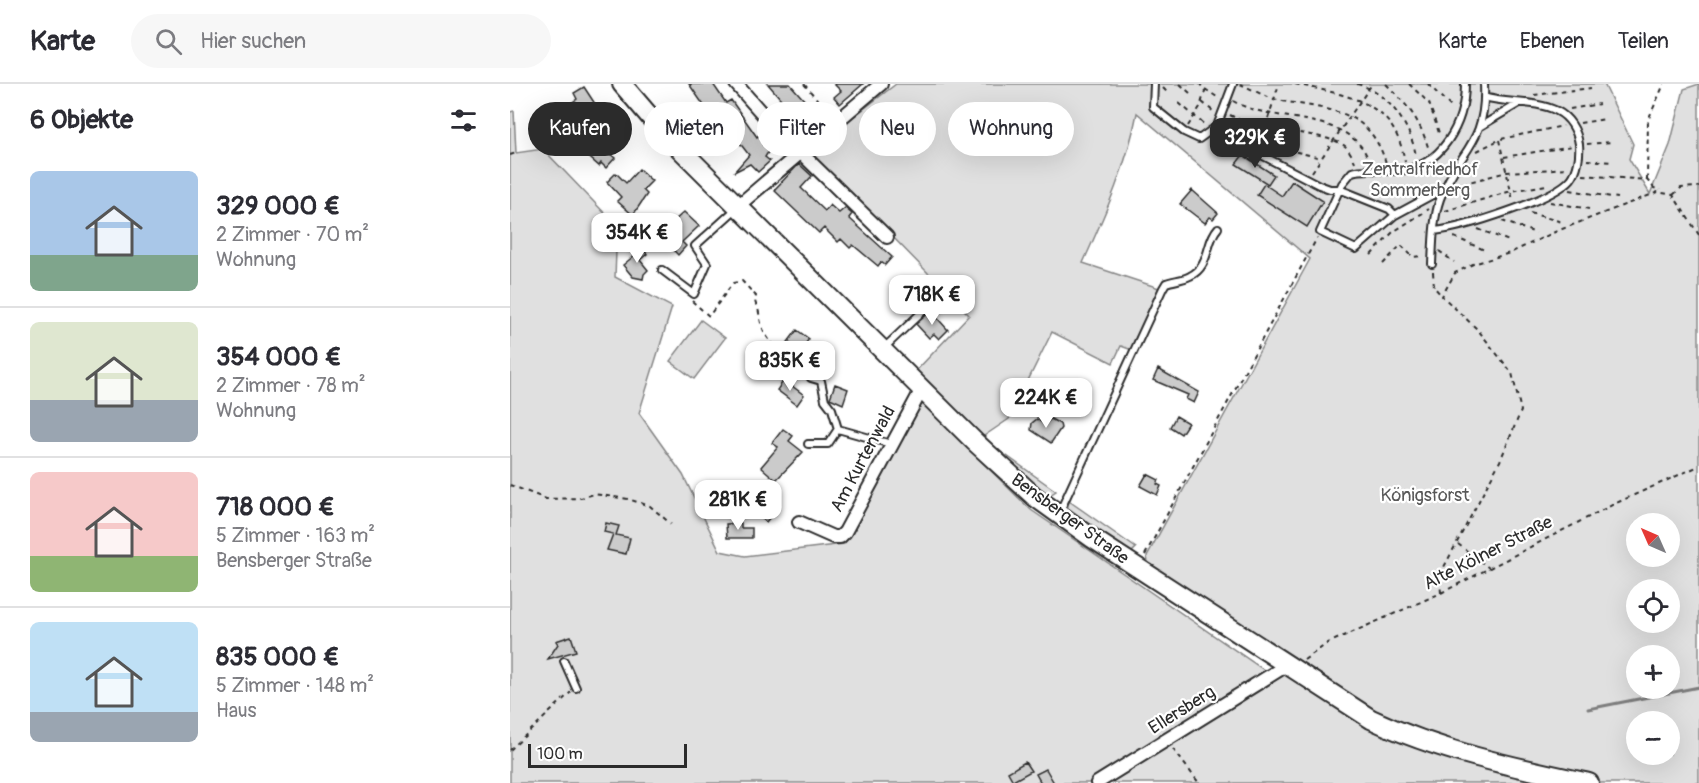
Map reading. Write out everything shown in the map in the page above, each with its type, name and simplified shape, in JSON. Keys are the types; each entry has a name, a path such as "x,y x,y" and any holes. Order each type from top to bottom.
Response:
{"main road":[{"name":"Bensberger Straße","path":"622,84 664,133 739,205 882,350 1011,476 1059,514 1288,667 1371,719 1410,737 1455,752 1589,783"}],"street":[{"path":"736,84 757,107"},
{"path":"847,113 878,85"},
{"path":"739,205 796,156"},
{"path":"802,156 887,237"},
{"name":"Am Kurtenwald","path":"799,522 833,537 840,537 922,389"},
{"name":"Ellersberg","path":"1097,783 1279,670 1288,667"}],"lane":[{"path":"1154,84 1153,107 1184,132 1199,139 1215,129 1233,84"},
{"path":"1445,188 1395,215 1356,249 1320,232 1346,178 1359,170 1406,170 1418,166 1443,148 1452,135 1460,115 1466,84"},
{"path":"1432,264 1432,246 1437,231 1439,203 1445,188 1464,159 1481,126 1484,84"},
{"path":"1437,231 1536,200 1560,188 1576,168 1579,145 1572,124 1558,112 1484,98"},
{"path":"1481,126 1520,104"},
{"path":"1215,129 1308,179 1389,209 1395,215"},
{"path":"662,270 694,294 707,264 695,246 739,205"},
{"path":"1059,514 1163,288 1166,283 1188,277 1200,269 1208,255 1209,237 1218,228"},
{"path":"882,350 925,309"},
{"path":"814,350 811,378 821,381 825,400 832,409 838,429"},
{"path":"838,429 891,444"},
{"path":"808,444 828,444 838,429"},
{"path":"564,661 576,688"}],"path":[{"path":"804,84 820,102"},
{"path":"1159,84 1168,93"},
{"path":"1180,84 1191,94"},
{"path":"1240,84 1275,99 1349,114 1369,131 1382,150 1389,171"},
{"path":"1257,153 1280,84"},
{"path":"1295,84 1360,99 1379,113 1394,130 1402,147 1406,170"},
{"path":"1357,84 1371,86 1413,136 1418,166"},
{"path":"1386,84 1414,112 1422,126 1431,158"},
{"path":"1408,84 1429,103 1443,148"},
{"path":"1428,84 1460,115"},
{"path":"1647,180 1648,120 1665,84"},
{"path":"1184,132 1202,102 1205,91 1201,85"},
{"path":"1201,85 1249,110 1340,128 1356,140 1367,155 1372,170"},
{"path":"1308,179 1331,140 1371,86"},
{"path":"1520,104 1540,93 1591,88"},
{"path":"1202,102 1222,114 1245,123 1266,129 1331,140 1344,146 1359,170"},
{"path":"1179,103 1215,129"},
{"path":"1558,112 1599,104"},
{"path":"1464,159 1499,140 1606,118"},
{"path":"1499,140 1511,191"},
{"path":"1503,157 1611,142"},
{"path":"1260,143 1321,158"},
{"path":"510,155 516,153"},
{"path":"1576,168 1591,159 1612,162"},
{"path":"1445,188 1507,172 1532,169 1576,168 1647,180 1654,188 1673,195 1699,235"},
{"path":"1437,213 1511,191 1548,185 1618,198"},
{"path":"1673,195 1681,188 1699,188"},
{"path":"1442,296 1455,273 1473,264 1491,260 1557,231 1663,191"},
{"path":"1536,200 1589,209"},
{"path":"1371,255 1393,232 1439,203"},
{"path":"1515,208 1562,222"},
{"path":"1487,216 1536,233"},
{"path":"1464,224 1509,241"},
{"path":"1437,231 1487,251"},
{"path":"1139,569 1320,232"},
{"path":"1383,264 1401,245 1413,257 1432,255"},
{"path":"1432,246 1454,262"},
{"path":"1432,264 1434,287 1478,330 1512,373 1521,411 1500,461 1444,567 1440,581 1441,593"},
{"path":"694,294 691,300 709,316 733,283 742,281 756,296 754,301 762,332 779,349 812,367"},
{"name":"Alte Kölner Straße","path":"1288,667 1328,643 1441,593 1614,504 1698,466"},
{"path":"510,485 546,499 581,498 594,494 628,499 650,506 671,524"},
{"path":"1458,544 1490,568"},
{"path":"510,750 563,699"},
{"path":"1167,741 1199,783"}],"green space":[{"path":"896,84 1604,84 1633,144 1629,159 1650,194 1670,145 1684,89 1699,84 1699,783 510,783 510,112 514,111 516,153 528,151 528,156 550,156 617,226 615,277 672,307 639,413 683,475 720,551 745,556 844,544 895,432 916,397 1031,510 1267,672 1287,661 1149,569 1147,556 1310,259 1137,113 1121,171 1083,263 1159,288 1132,350 1121,346 1113,363 1052,332 1009,419 984,436 1000,451 1056,491 1047,497 914,373 969,315 814,156 847,156 847,122 859,112 859,156 936,156 936,102 873,102"},
{"path":"701,320 725,338 694,379 670,361"},
{"path":"1069,501 1136,548 1131,553 1067,510"}],"building":[{"path":"689,84 713,84 725,102 701,102"},
{"path":"768,84 790,84 806,102 783,102"},
{"path":"834,84 863,84 842,102 838,102 834,97 841,91"},
{"path":"584,87 594,102 572,102 577,99 574,93"},
{"path":"745,120 757,137 757,156 766,156 770,161 758,172 750,164 734,172 749,155 745,150"},
{"path":"1243,155 1274,175 1268,184 1236,164"},
{"path":"588,156 613,156 615,158 606,168 601,163 599,166"},
{"path":"799,164 812,176 801,188 825,211 830,205 839,213 845,208 852,214 849,218 892,257 885,265 881,262 878,266 853,245 850,248 841,239 838,242 824,228 819,233 774,190"},
{"path":"639,169 652,181 643,190 647,194 633,215 617,201 621,197 607,182 616,173 626,183"},
{"path":"1292,181 1323,201 1307,227 1257,195 1264,184 1282,196"},
{"path":"1192,190 1218,213 1213,219 1210,217 1205,223 1180,204"},
{"path":"684,212 699,226 682,242 686,246 678,255 664,240 672,232 669,229 672,223"},
{"path":"640,245 647,254 640,260 648,270 643,279 633,277 623,265 635,255 632,251"},
{"path":"931,311 948,330 939,339 934,334 929,338 916,324"},
{"path":"797,330 809,339 800,351 788,342"},
{"path":"1158,369 1199,392 1194,403 1186,399 1188,395 1153,380"},
{"path":"784,380 804,395 797,405 777,390"},
{"path":"835,384 848,389 843,404 830,398"},
{"path":"1176,416 1188,423 1181,434 1170,427"},
{"path":"1037,419 1044,424 1051,419 1060,424 1061,428 1051,443 1031,430 1032,423"},
{"path":"783,429 793,436 789,441 803,452 776,480 761,467 778,447 772,443"},
{"path":"1147,474 1159,480 1157,484 1161,486 1157,495 1140,486"},
{"path":"758,493 777,509 766,522 747,506"},
{"path":"606,523 619,526 616,535 630,538 626,554 607,550 613,534 604,532"},
{"path":"741,523 741,528 752,528 752,538 727,538 726,524"},
{"path":"571,636 576,651 548,659 558,644 556,641"},
{"path":"1025,762 1031,771 1013,781 1008,772"},
{"path":"1046,769 1054,783 1041,783 1036,774"}],"waterway":[{"path":"1588,709 1699,687"}],"park label":[{"name":"Zentralfriedhof Sommerberg","path":"1420,179"},
{"name":"Königsforst","path":"1425,495"}]}
